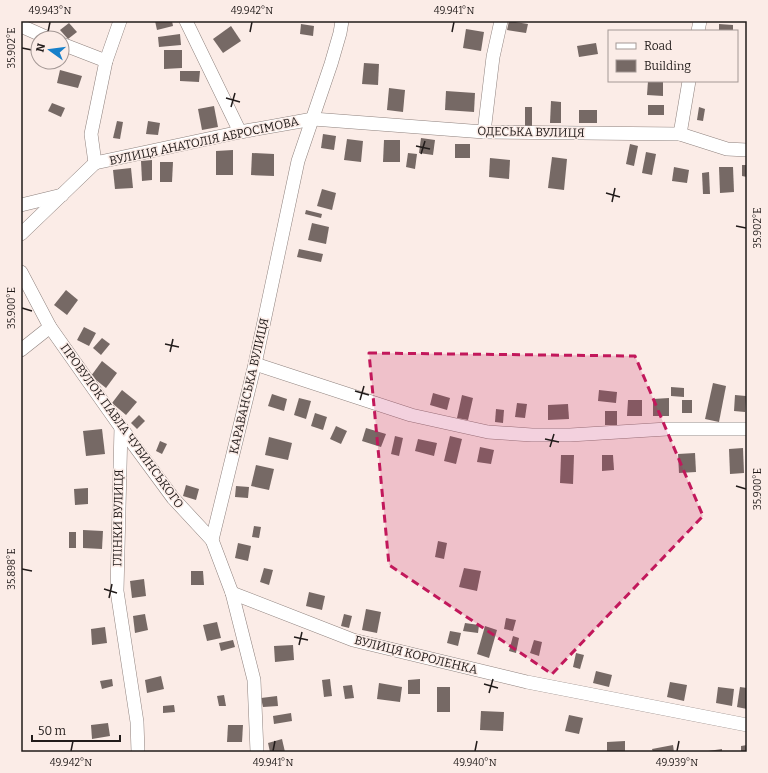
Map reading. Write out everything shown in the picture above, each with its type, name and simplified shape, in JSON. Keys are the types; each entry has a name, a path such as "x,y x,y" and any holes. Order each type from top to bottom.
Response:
{"street":[{"path":"21,234 95,163 91,134 106,61 120,21"},
{"path":"186,21 240,132"},
{"name":"КАРАВАНСЬКА ВУЛИЦЯ","path":"212,540 255,364 298,161 338,41 342,21"},
{"path":"484,132 493,57 501,21"},
{"path":"70,47 106,61"},
{"path":"680,134 689,82"},
{"name":"ВУЛИЦЯ АНАТОЛІЯ АБРОСІМОВА","path":"95,163 240,132 313,119"},
{"name":"ОДЕСЬКА ВУЛИЦЯ","path":"313,119 484,132 680,134 727,149 747,150"},
{"path":"21,205 62,195"},
{"name":"ПРОВУЛОК ПАВЛА ЧУБИНСЬКОГО","path":"21,272 50,327 120,427 173,498 212,540"},
{"path":"21,350 50,327"},
{"path":"255,364 411,415 488,432 532,435 570,435 667,429 747,429"},
{"name":"ГЛІНКИ ВУЛИЦЯ","path":"120,427 117,591 137,722 138,752"},
{"path":"212,540 232,593 254,680 257,752"},
{"name":"ВУЛИЦЯ КОРОЛЕНКА","path":"232,593 353,640 527,682 747,725"}],"highlighted area":[{"path":"369,353 635,356 703,516 552,674 389,565"}],"building":[{"path":"155,21 172,21 173,26 157,30"},
{"path":"509,21 528,24 526,33 507,30"},
{"path":"69,23 77,32 70,37 70,30 60,30"},
{"path":"301,24 314,26 313,36 300,34"},
{"path":"719,24 733,25 733,30 719,30"},
{"path":"231,26 241,41 223,53 213,39"},
{"path":"466,29 484,32 481,51 463,48"},
{"path":"180,34 181,45 159,47 158,37"},
{"path":"596,43 598,54 579,57 577,46"},
{"path":"164,50 182,50 182,68 164,69"},
{"path":"364,63 379,64 378,85 362,84"},
{"path":"60,70 82,76 78,88 57,83"},
{"path":"180,71 200,71 199,82 180,81"},
{"path":"648,82 663,82 663,96 647,95"},
{"path":"389,88 405,90 403,112 387,110"},
{"path":"446,91 475,93 474,112 445,110"},
{"path":"551,101 561,102 561,123 550,123"},
{"path":"52,103 65,108 61,117 48,111"},
{"path":"648,105 664,105 664,115 648,115"},
{"path":"214,106 218,127 202,130 198,109"},
{"path":"525,107 532,107 532,128 525,128"},
{"path":"699,107 705,109 703,121 697,120"},
{"path":"579,110 597,110 597,123 579,123"},
{"path":"117,121 123,122 120,139 113,138"},
{"path":"148,121 160,123 158,135 146,134"},
{"path":"323,134 336,136 334,150 321,148"},
{"path":"421,138 435,140 433,155 419,153"},
{"path":"347,139 363,141 361,162 344,160"},
{"path":"384,140 400,140 400,162 383,162"},
{"path":"455,144 470,144 470,158 455,158"},
{"path":"630,144 638,146 634,166 626,164"},
{"path":"233,150 233,175 216,175 216,151"},
{"path":"646,152 656,154 652,175 642,173"},
{"path":"252,153 274,154 274,176 251,175"},
{"path":"408,153 417,154 415,169 406,167"},
{"path":"552,157 567,159 564,190 548,188"},
{"path":"490,158 510,160 509,179 489,177"},
{"path":"152,160 152,180 142,181 141,161"},
{"path":"160,162 173,162 172,182 160,182"},
{"path":"742,165 747,165 747,177 742,176"},
{"path":"674,167 689,170 687,183 672,181"},
{"path":"719,167 733,167 734,192 720,193"},
{"path":"131,168 133,188 115,189 113,170"},
{"path":"709,172 710,194 703,194 702,173"},
{"path":"322,189 336,193 332,210 317,206"},
{"path":"306,210 322,214 321,218 305,214"},
{"path":"312,223 329,227 326,244 308,240"},
{"path":"299,249 323,254 321,262 297,257"},
{"path":"66,290 78,300 67,315 54,305"},
{"path":"84,327 96,333 89,346 77,340"},
{"path":"102,338 110,344 101,355 93,348"},
{"path":"102,361 117,373 106,388 91,376"},
{"path":"713,383 726,386 719,422 705,419"},
{"path":"671,387 684,388 684,397 671,396"},
{"path":"122,390 137,402 126,415 112,403"},
{"path":"599,390 617,392 616,403 598,401"},
{"path":"433,393 450,398 447,410 430,405"},
{"path":"272,394 287,399 284,411 268,406"},
{"path":"462,395 473,398 468,420 457,418"},
{"path":"735,395 746,396 745,412 734,411"},
{"path":"299,398 311,401 306,419 294,415"},
{"path":"669,398 669,416 653,416 653,399"},
{"path":"628,400 642,400 642,416 627,416"},
{"path":"682,400 692,400 692,413 682,413"},
{"path":"517,403 527,404 525,418 515,417"},
{"path":"568,404 569,419 548,420 548,405"},
{"path":"496,409 504,410 503,423 495,422"},
{"path":"605,411 617,411 617,425 605,425"},
{"path":"315,413 327,417 323,430 311,426"},
{"path":"139,415 145,421 137,429 131,423"},
{"path":"336,426 347,431 341,444 330,439"},
{"path":"366,428 386,434 381,447 362,441"},
{"path":"102,429 105,454 86,456 83,431"},
{"path":"395,436 403,438 399,456 391,454"},
{"path":"450,436 462,439 456,464 444,461"},
{"path":"269,437 292,443 288,460 265,455"},
{"path":"418,439 437,443 434,456 415,451"},
{"path":"160,441 167,444 162,454 156,451"},
{"path":"480,447 494,450 491,464 477,462"},
{"path":"743,448 744,473 730,474 729,449"},
{"path":"695,453 696,472 679,473 678,454"},
{"path":"561,455 574,455 573,484 560,483"},
{"path":"602,455 613,455 614,470 602,471"},
{"path":"256,465 274,469 269,490 251,486"},
{"path":"186,485 199,489 196,500 183,496"},
{"path":"236,486 249,487 248,498 235,497"},
{"path":"88,488 88,504 75,505 74,489"},
{"path":"254,526 261,527 259,538 252,537"},
{"path":"83,530 103,531 102,549 83,548"},
{"path":"69,532 76,532 76,548 69,548"},
{"path":"438,541 447,543 444,559 435,557"},
{"path":"238,543 251,546 248,561 235,558"},
{"path":"264,568 273,570 269,585 260,582"},
{"path":"464,568 481,571 477,591 459,587"},
{"path":"191,571 203,571 204,585 191,585"},
{"path":"144,579 146,596 132,598 130,581"},
{"path":"309,592 325,596 322,610 306,606"},
{"path":"366,609 381,612 377,633 362,630"},
{"path":"145,614 148,630 135,633 133,616"},
{"path":"344,614 352,616 349,628 341,626"},
{"path":"506,618 516,620 513,631 504,629"},
{"path":"217,622 221,638 207,641 203,625"},
{"path":"465,623 479,625 478,633 463,631"},
{"path":"485,626 497,630 489,658 477,654"},
{"path":"105,627 107,643 92,645 91,629"},
{"path":"450,631 461,633 458,646 447,643"},
{"path":"513,636 519,638 516,653 509,651"},
{"path":"233,640 235,647 221,651 219,643"},
{"path":"534,640 542,642 539,656 530,653"},
{"path":"293,645 294,660 275,662 274,646"},
{"path":"576,653 584,655 580,669 573,667"},
{"path":"596,671 612,675 609,687 593,683"},
{"path":"161,676 164,689 147,693 145,680"},
{"path":"112,679 113,686 102,689 100,681"},
{"path":"330,679 332,696 324,697 322,680"},
{"path":"420,679 420,694 408,694 408,680"},
{"path":"670,682 687,685 684,701 667,697"},
{"path":"379,683 402,687 400,702 377,699"},
{"path":"352,685 354,698 345,699 343,686"},
{"path":"437,687 450,687 450,712 437,712"},
{"path":"718,687 734,689 732,706 716,703"},
{"path":"740,687 747,688 747,709 737,707"},
{"path":"224,695 226,706 219,706 217,696"},
{"path":"277,696 278,706 263,707 261,698"},
{"path":"174,705 175,712 163,713 163,706"},
{"path":"481,711 504,712 503,731 480,730"},
{"path":"291,713 292,721 274,724 273,716"},
{"path":"569,715 583,718 579,734 565,731"},
{"path":"108,723 110,736 92,739 91,725"},
{"path":"228,725 243,725 242,742 227,742"},
{"path":"282,739 285,752 270,752 268,743"},
{"path":"625,741 625,752 607,752 607,742"},
{"path":"673,745 674,752 653,752 652,749"},
{"path":"747,745 747,752 741,752 741,746"},
{"path":"722,749 722,752 708,752 708,751"}]}
